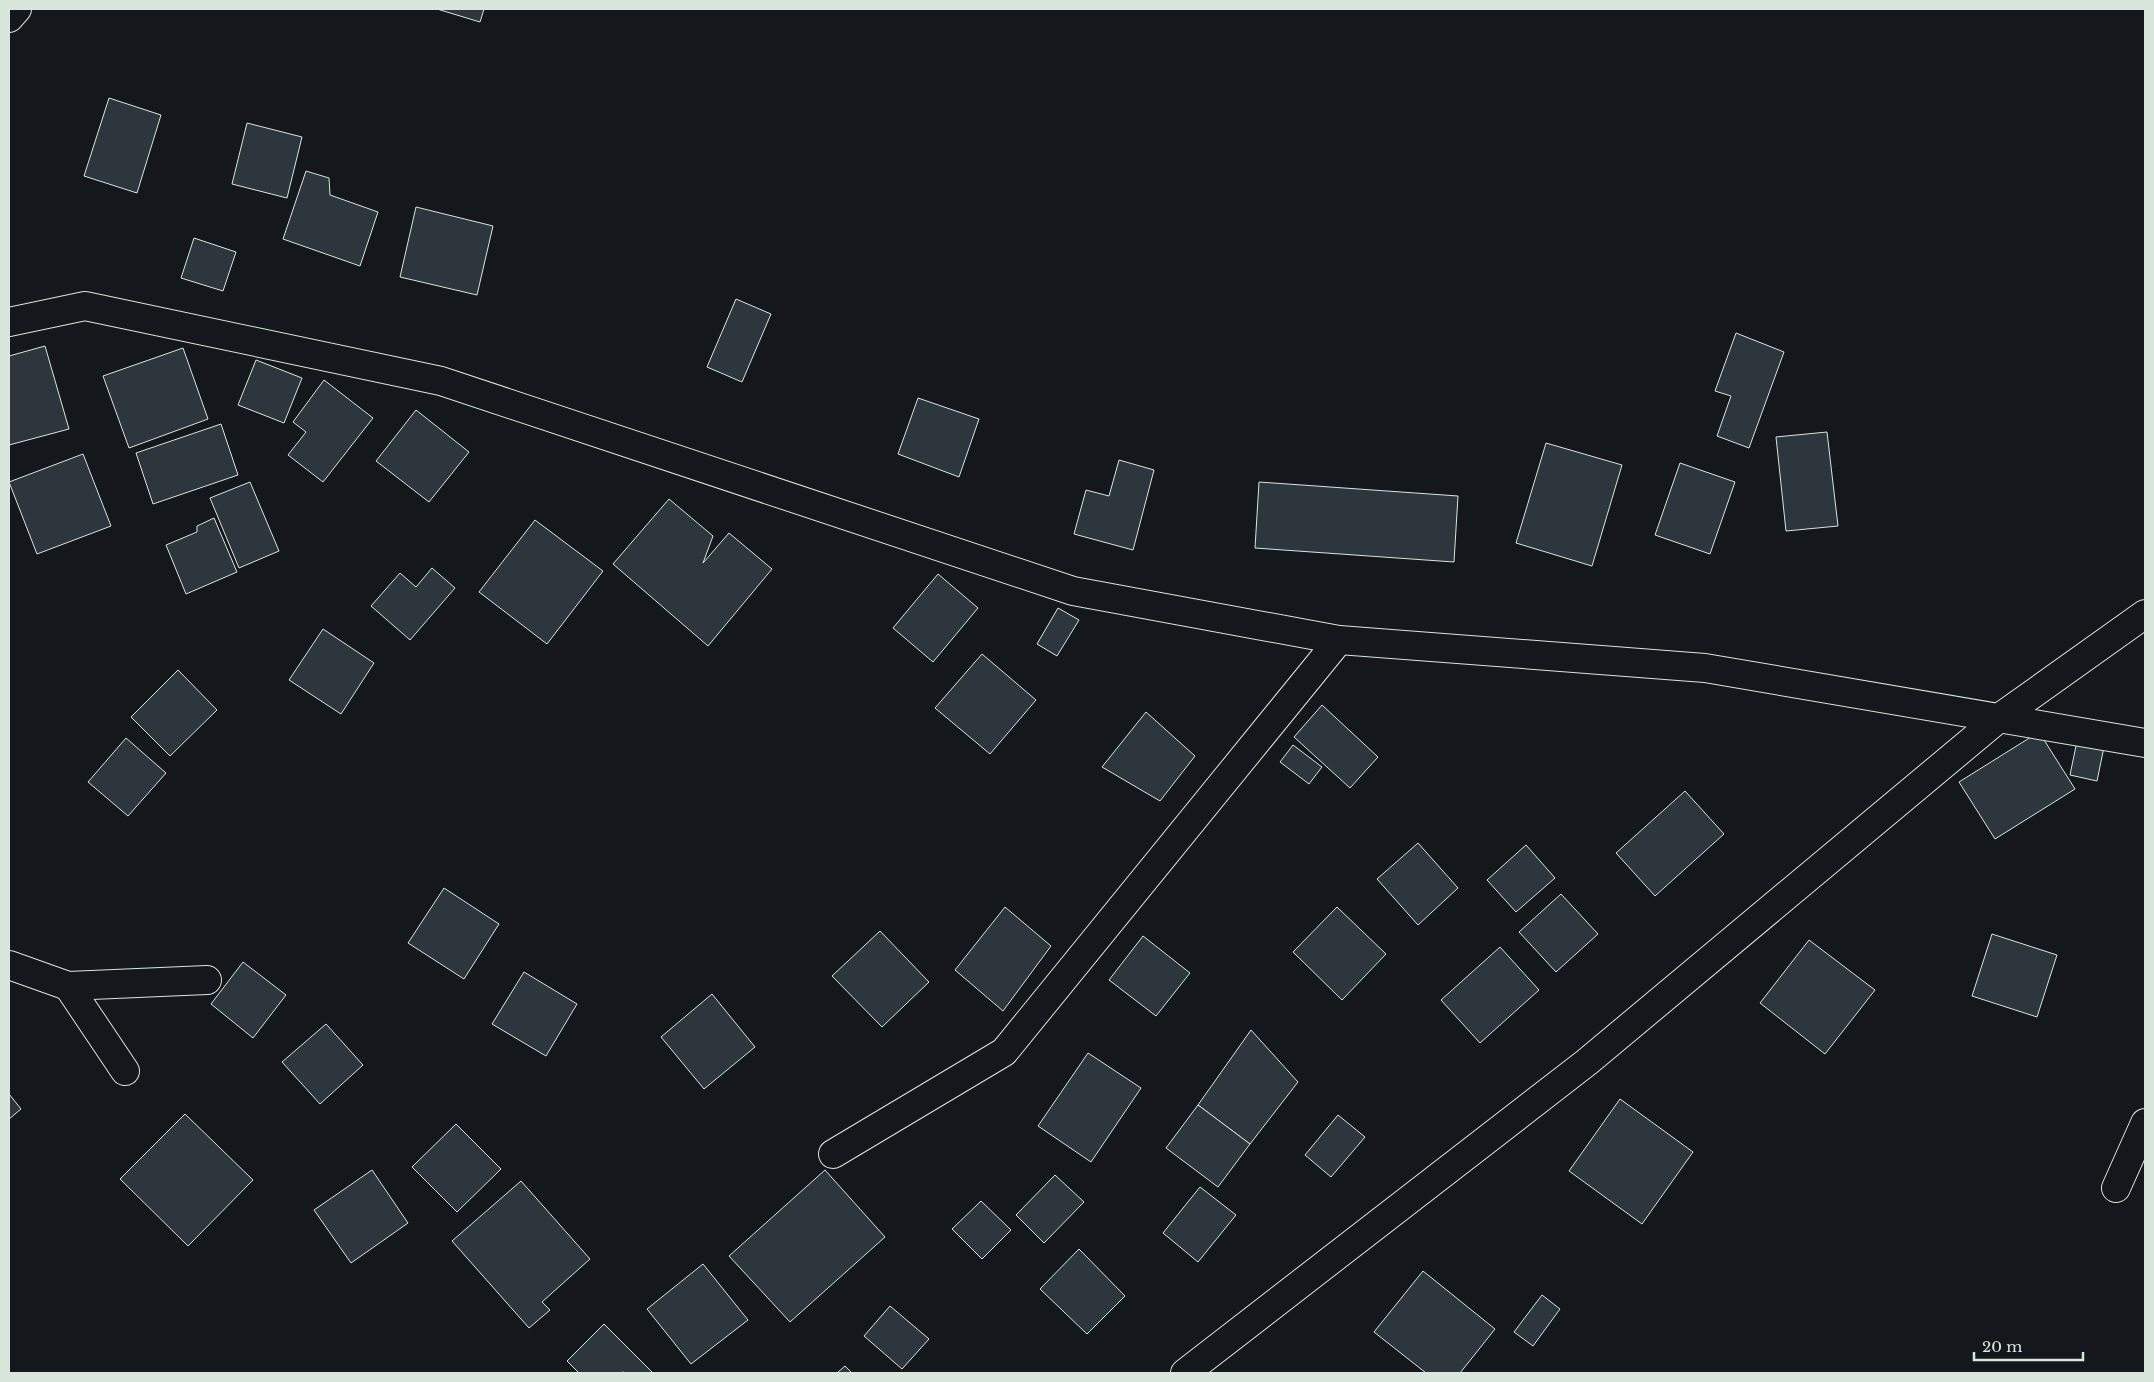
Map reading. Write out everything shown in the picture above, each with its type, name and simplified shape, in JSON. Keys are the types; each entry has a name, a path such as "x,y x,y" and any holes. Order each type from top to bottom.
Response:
{"street":[{"path":"9,18 17,9"},
{"path":"9,322 85,306 441,381 1073,591 1339,640 1705,668 2145,742"},
{"path":"1185,1373 1587,1062 1999,718 2145,614"},
{"path":"833,1154 1004,1052 1339,640"},
{"path":"9,965 68,986 207,980"},
{"path":"68,986 125,1071"},
{"path":"2116,1188 2145,1123"}],"building":[{"path":"437,9 484,9 480,22"},
{"path":"109,98 161,115 137,193 84,176"},
{"path":"247,123 302,137 287,198 232,184"},
{"path":"306,171 329,178 330,195 378,212 360,266 283,239"},
{"path":"416,207 493,226 477,295 400,277"},
{"path":"194,238 236,252 223,291 181,278"},
{"path":"736,299 771,314 742,382 707,367"},
{"path":"1736,333 1784,352 1749,448 1717,436 1731,396 1715,391"},
{"path":"45,346 69,429 9,445 9,356"},
{"path":"183,348 208,419 129,448 103,376"},
{"path":"256,360 302,378 284,423 238,405"},
{"path":"324,380 373,418 323,482 288,455 306,432 293,422"},
{"path":"918,398 979,419 959,477 898,454"},
{"path":"416,410 469,452 429,502 376,461"},
{"path":"221,424 238,475 153,504 136,453"},
{"path":"1827,432 1838,526 1786,531 1776,437"},
{"path":"1546,443 1622,465 1592,566 1516,543"},
{"path":"83,454 111,526 37,554 9,482"},
{"path":"1119,460 1154,470 1133,550 1074,534 1086,490 1109,496"},
{"path":"1680,463 1735,482 1710,554 1655,535"},
{"path":"250,482 279,551 239,568 210,498"},
{"path":"1259,482 1458,496 1454,562 1255,548"},
{"path":"669,499 713,536 703,563 729,533 772,569 708,646 613,564"},
{"path":"214,518 237,572 186,594 166,545 197,532 197,526"},
{"path":"535,520 603,571 547,644 479,592"},
{"path":"432,568 455,588 410,640 371,606 400,573 416,587"},
{"path":"938,574 978,608 933,662 893,628"},
{"path":"1058,608 1079,620 1057,656 1037,644"},
{"path":"323,629 374,663 341,714 289,680"},
{"path":"982,654 1036,700 990,754 935,708"},
{"path":"178,670 217,710 170,756 131,717"},
{"path":"1322,705 1378,757 1350,788 1294,737"},
{"path":"1146,712 1195,756 1160,801 1102,767"},
{"path":"2039,732 2075,789 1995,839 1959,782"},
{"path":"126,738 166,773 128,816 88,782"},
{"path":"2077,741 2104,747 2097,781 2070,775"},
{"path":"1293,745 1322,767 1309,784 1280,762"},
{"path":"1685,791 1724,834 1655,896 1616,853"},
{"path":"1418,843 1458,888 1418,925 1377,879"},
{"path":"1526,845 1555,878 1516,912 1487,880"},
{"path":"444,888 499,924 464,979 408,943"},
{"path":"1561,894 1598,934 1556,972 1519,932"},
{"path":"1005,907 1051,946 1003,1011 955,970"},
{"path":"1337,907 1386,954 1342,1000 1293,952"},
{"path":"880,931 929,982 882,1027 832,976"},
{"path":"1992,934 2057,955 2037,1017 1972,996"},
{"path":"1143,936 1190,973 1156,1016 1109,980"},
{"path":"1809,940 1875,990 1825,1054 1760,1003"},
{"path":"1500,947 1539,990 1480,1043 1441,1000"},
{"path":"243,962 286,995 253,1038 211,1004"},
{"path":"524,972 577,1004 546,1056 492,1024"},
{"path":"712,994 755,1047 704,1089 661,1037"},
{"path":"326,1024 363,1065 320,1104 282,1062"},
{"path":"1251,1030 1298,1082 1250,1144 1198,1105"},
{"path":"1088,1053 1141,1088 1091,1162 1038,1126"},
{"path":"9,1094 21,1109 9,1119"},
{"path":"1620,1099 1693,1152 1642,1224 1569,1171"},
{"path":"1198,1105 1250,1144 1218,1187 1166,1148"},
{"path":"185,1114 253,1180 188,1246 120,1179"},
{"path":"1338,1115 1365,1137 1331,1177 1305,1155"},
{"path":"456,1124 501,1169 457,1212 412,1167"},
{"path":"372,1170 408,1223 351,1263 314,1210"},
{"path":"825,1170 885,1237 790,1322 729,1256"},
{"path":"1055,1175 1084,1202 1044,1243 1016,1215"},
{"path":"521,1181 590,1259 542,1302 550,1310 529,1328 452,1241"},
{"path":"1200,1187 1236,1215 1198,1262 1163,1233"},
{"path":"981,1201 1011,1230 982,1259 952,1229"},
{"path":"1079,1249 1125,1296 1087,1334 1040,1289"},
{"path":"703,1264 748,1320 691,1364 647,1309"},
{"path":"1423,1271 1495,1329 1460,1373 1426,1373 1374,1332"},
{"path":"1542,1295 1560,1309 1533,1346 1514,1332"},
{"path":"890,1306 929,1339 902,1369 864,1336"},
{"path":"604,1324 653,1373 579,1373 567,1361"},
{"path":"845,1366 852,1373 837,1373"}]}
